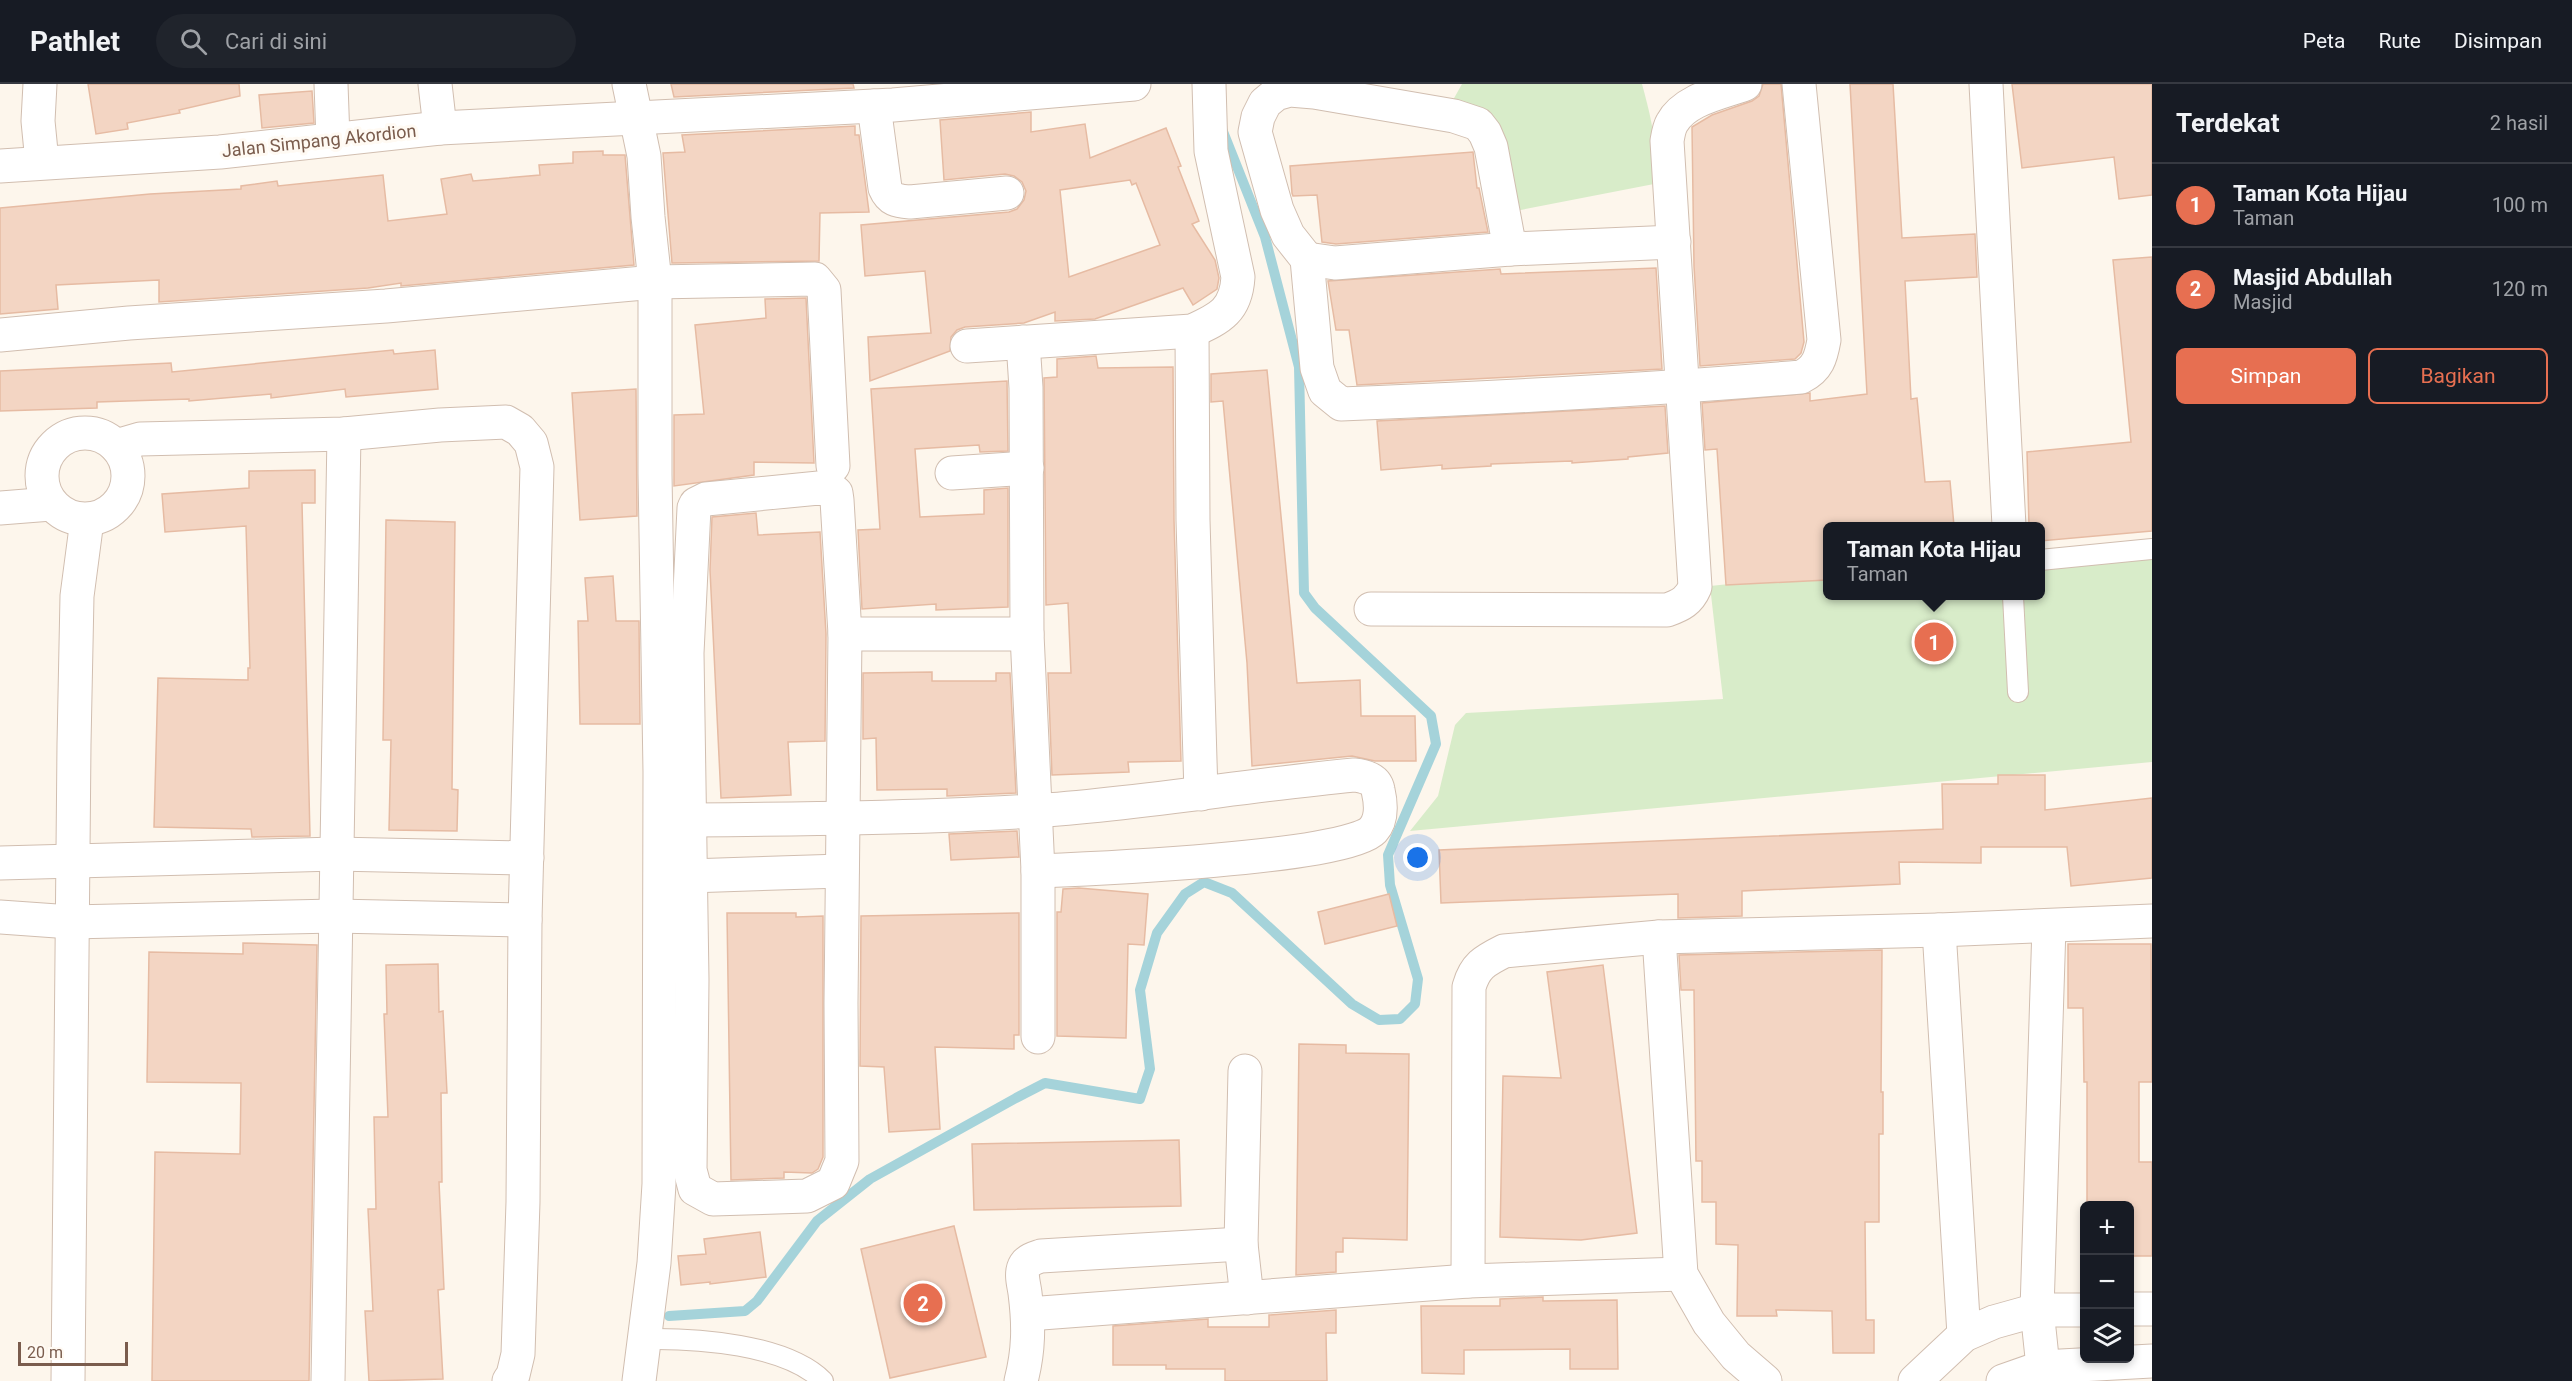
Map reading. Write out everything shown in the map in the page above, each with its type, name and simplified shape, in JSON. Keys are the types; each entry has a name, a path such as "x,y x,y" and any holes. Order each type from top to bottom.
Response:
{"street":[{"path":"40,84 38,121 42,162"},
{"path":"332,84 333,139"},
{"path":"435,84 440,128"},
{"path":"629,84 644,156 655,282 655,474 660,772 658,1223 639,1381"},
{"name":"Jalan Simpang Akordion","path":"0,166 220,152 440,128 874,106 1134,84"},
{"path":"967,346 1192,331 1210,323 1227,310 1237,295 1238,277 1211,151 1209,84"},
{"path":"1371,609 1667,610 1690,598 1695,587 1667,141 1671,124 1682,110 1698,101 1745,84"},
{"path":"1509,249 1491,147 1478,124 1358,92 1290,90 1276,94 1265,103 1258,117 1255,132 1277,210 1288,236 1307,259 1317,368 1326,391 1341,404 1684,387 1801,376 1811,372 1818,364 1824,340 1799,84"},
{"path":"1986,84 2009,522"},
{"path":"874,106 888,196 897,201 910,202 1007,193"},
{"path":"1307,259 1335,263 1509,249 1674,242"},
{"path":"0,335 129,323 386,306 655,282 815,279 820,282 824,290 834,466"},
{"path":"1192,331 1193,520 1201,794"},
{"path":"1023,342 1027,468 1027,634 1038,871 1038,1037"},
{"path":"116,446 140,439 344,434 506,422 520,429 531,443 537,466 525,920 523,1202 519,1342 513,1375 509,1381"},
{"path":"92,433 105,437 116,446 124,458 128,472 127,486 122,499 113,509 87,520 61,513 51,504 44,492 41,479 42,466 56,443 67,436 92,433"},
{"path":"328,1381 335,854 344,434"},
{"path":"952,473 1027,468"},
{"path":"833,489 837,500 845,634 842,818 842,1161 839,1174 833,1183 807,1196 713,1199 695,1189 690,1170 692,980 687,653 696,504 706,498 833,489"},
{"path":"0,508 51,504"},
{"path":"68,1381 71,922 74,861 77,596 87,520"},
{"path":"845,634 1027,634"},
{"path":"688,820 842,818 1034,811 1354,775 1373,780 1378,787 1380,820 1366,835 1319,847 1185,864 1038,871"},
{"path":"0,863 335,854 527,858"},
{"path":"689,876 842,871"},
{"path":"0,917 71,922 335,916 525,920"},
{"path":"1468,1281 1469,987 1474,972 1487,959 1504,951 1659,937 1940,930 2152,921"},
{"path":"2043,1367 2037,1310 2049,926"},
{"path":"1940,930 1964,1335"},
{"path":"1659,937 1681,1274 1708,1323 1736,1356 1765,1381"},
{"path":"1245,1071 1241,1244 1247,1298"},
{"path":"1021,1381 1028,1350 1024,1266 1041,1256 1241,1244"},
{"path":"1028,1314 1468,1281 1681,1274"},
{"path":"2134,1309 2152,1309"},
{"path":"1915,1381 1964,1335 1994,1322 2037,1310 2080,1310"},
{"path":"2003,1381 2043,1367 2152,1361"}],"lane":[{"path":"2045,560 2152,549"},
{"path":"2013,600 2018,692"},
{"path":"645,1339 739,1344 811,1369 823,1381"}],"green space":[{"path":"1462,84 1642,84 1655,146 1654,184 1510,212 1453,100"},
{"path":"2152,558 2152,762 1410,831 1438,796 1455,725 1466,713 1723,699 1710,586 1823,574 1823,600 2045,600 2045,569"}],"building":[{"path":"88,84 239,84 240,96 179,110 180,113 127,123 128,129 96,134"},
{"path":"671,84 853,84 854,88 674,97"},
{"path":"1763,84 1781,84 1804,342 1801,353 1795,359 1700,366 1694,266 1692,127 1712,115 1752,101 1759,96"},
{"path":"1850,84 1893,84 1902,238 1975,234 1977,277 1905,281 1911,399 1917,398 1925,482 1950,481 1954,522 1823,522 1823,580 1726,585 1717,449 1705,450 1702,403 1810,393 1810,401 1867,394"},
{"path":"2012,84 2152,84 2152,195 2119,199 2114,157 2022,168"},
{"path":"312,91 314,123 262,128 259,95"},
{"path":"1031,112 1031,132 1085,124 1090,158 1166,128 1199,221 1192,224 1215,260 1219,278 1217,289 1193,305 1183,288 1095,319 1055,321 1055,312 1024,323 965,327 957,330 951,337 950,351 870,381 868,337 931,333 925,271 865,276 861,225 1009,212 1017,209 1024,200 1026,191 1022,182 1014,176 1005,174 944,180 940,120","holes":["1130,180 1132,185 1136,183 1160,245 1069,277 1060,190"]},
{"path":"855,126 855,135 859,135 869,212 820,213 819,261 672,263 663,153 685,152 682,135"},
{"path":"603,151 603,155 625,155 634,265 401,286 401,283 368,288 159,302 159,280 56,285 58,309 0,314 0,208 150,194 241,189 241,186 277,181 278,186 383,175 388,221 447,214 441,179 471,174 473,181 540,175 539,165 573,163 573,152"},
{"path":"1473,152 1477,188 1479,188 1488,232 1336,244 1322,242 1317,195 1293,196 1292,193 1290,166"},
{"path":"2152,257 2152,531 2045,541 2045,522 2029,522 2027,452 2131,442 2113,260"},
{"path":"1656,268 1662,369 1357,385 1349,330 1336,330 1328,281 1500,269 1501,274"},
{"path":"806,298 814,463 754,462 754,475 674,486 674,415 704,414 695,325 766,318 765,299"},
{"path":"393,350 394,354 435,350 438,389 346,397 345,389 271,398 271,394 189,401 189,399 97,402 97,408 0,411 0,371 171,363 172,372"},
{"path":"1096,356 1098,368 1173,367 1174,520 1181,761 1128,762 1129,772 1052,775 1048,673 1071,673 1068,603 1046,605 1044,378 1057,377 1057,359"},
{"path":"1267,370 1297,683 1360,680 1361,716 1415,716 1416,761 1375,761 1352,756 1252,766 1247,663 1223,401 1211,402 1211,374"},
{"path":"1007,381 1008,451 980,452 979,445 915,449 920,517 984,514 984,490 1008,488 1008,607 936,610 936,604 862,609 858,530 880,529 871,389"},
{"path":"636,389 637,516 580,520 572,393"},
{"path":"1665,406 1668,453 1628,457 1628,459 1572,463 1572,461 1491,464 1491,466 1442,469 1442,465 1381,470 1377,421"},
{"path":"315,470 315,503 302,503 310,836 252,837 251,829 154,827 158,678 248,680 248,668 250,668 246,526 165,532 162,494 249,488 249,471"},
{"path":"756,513 758,535 820,532 826,634 825,741 788,742 791,795 721,798 710,570 712,517"},
{"path":"386,520 455,522 452,789 458,790 457,831 389,830 391,740 383,740"},
{"path":"613,576 616,621 639,621 640,724 580,724 578,621 588,621 585,578"},
{"path":"932,672 932,681 996,681 996,673 1010,673 1016,793 947,796 947,789 877,790 876,738 863,739 863,673"},
{"path":"1998,775 2045,775 2045,810 2152,798 2152,878 2071,886 2067,847 1981,847 1981,863 1899,862 1900,884 1742,891 1742,916 1678,918 1678,894 1441,903 1439,850 1943,829 1942,784 1998,784"},
{"path":"1017,831 1019,857 951,860 949,834"},
{"path":"1079,888 1148,894 1144,945 1128,944 1126,1038 1057,1036 1057,912 1061,912 1063,889"},
{"path":"1389,894 1397,926 1325,944 1318,912"},
{"path":"727,913 796,913 796,917 823,916 823,1157 818,1169 812,1173 784,1172 784,1178 731,1180"},
{"path":"1019,913 1019,1035 1014,1035 1014,1049 935,1047 940,1129 889,1132 884,1067 860,1066 861,916"},
{"path":"243,943 317,945 309,1381 152,1381 155,1152 240,1154 241,1083 147,1082 149,952 243,954"},
{"path":"2068,944 2151,944 2152,1082 2139,1082 2139,1162 2152,1162 2152,1256 2134,1256 2134,1201 2087,1201 2087,1082 2084,1082 2083,1008 2068,1008"},
{"path":"1882,950 1883,1134 1879,1134 1879,1222 1865,1222 1866,1320 1874,1320 1874,1353 1833,1353 1832,1311 1776,1310 1777,1316 1737,1316 1738,1245 1716,1244 1716,1202 1702,1202 1702,1161 1696,1161 1694,990 1681,990 1679,955"},
{"path":"438,964 439,1012 443,1011 447,1093 441,1093 442,1182 439,1182 444,1289 438,1290 443,1379 369,1381 365,1311 373,1311 368,1209 376,1209 374,1117 388,1117 384,1014 387,1014 386,965"},
{"path":"1603,965 1637,1233 1581,1240 1500,1237 1503,1076 1561,1078 1547,972"},
{"path":"1299,1044 1346,1045 1346,1053 1409,1054 1407,1240 1343,1238 1343,1252 1336,1252 1336,1272 1296,1275"},
{"path":"1179,1140 1181,1206 974,1210 972,1144"},
{"path":"954,1226 986,1357 890,1378 861,1249"},
{"path":"760,1232 766,1277 681,1285 678,1256 706,1254 704,1239"},
{"path":"1543,1297 1543,1301 1617,1300 1618,1369 1570,1369 1570,1349 1464,1350 1464,1374 1422,1373 1421,1306 1500,1306 1500,1299"},
{"path":"1336,1310 1336,1333 1326,1333 1327,1381 1225,1381 1225,1369 1166,1369 1166,1365 1113,1365 1113,1326 1208,1319 1208,1327 1269,1327 1269,1315"}],"waterway":[{"path":"669,1316 745,1311 757,1301 817,1221 870,1179 1045,1083 1140,1099 1150,1069 1140,990 1157,933 1185,894 1204,882 1232,893 1352,1004 1379,1020 1400,1019 1415,1004 1418,979 1390,885 1388,855 1436,744 1431,716 1315,608 1304,593 1299,367 1265,237 1222,129"}],"place":[{"name":"Taman Kota Hijau","path":"1934,642"},
{"name":"Masjid Abdullah","path":"923,1303"}]}
